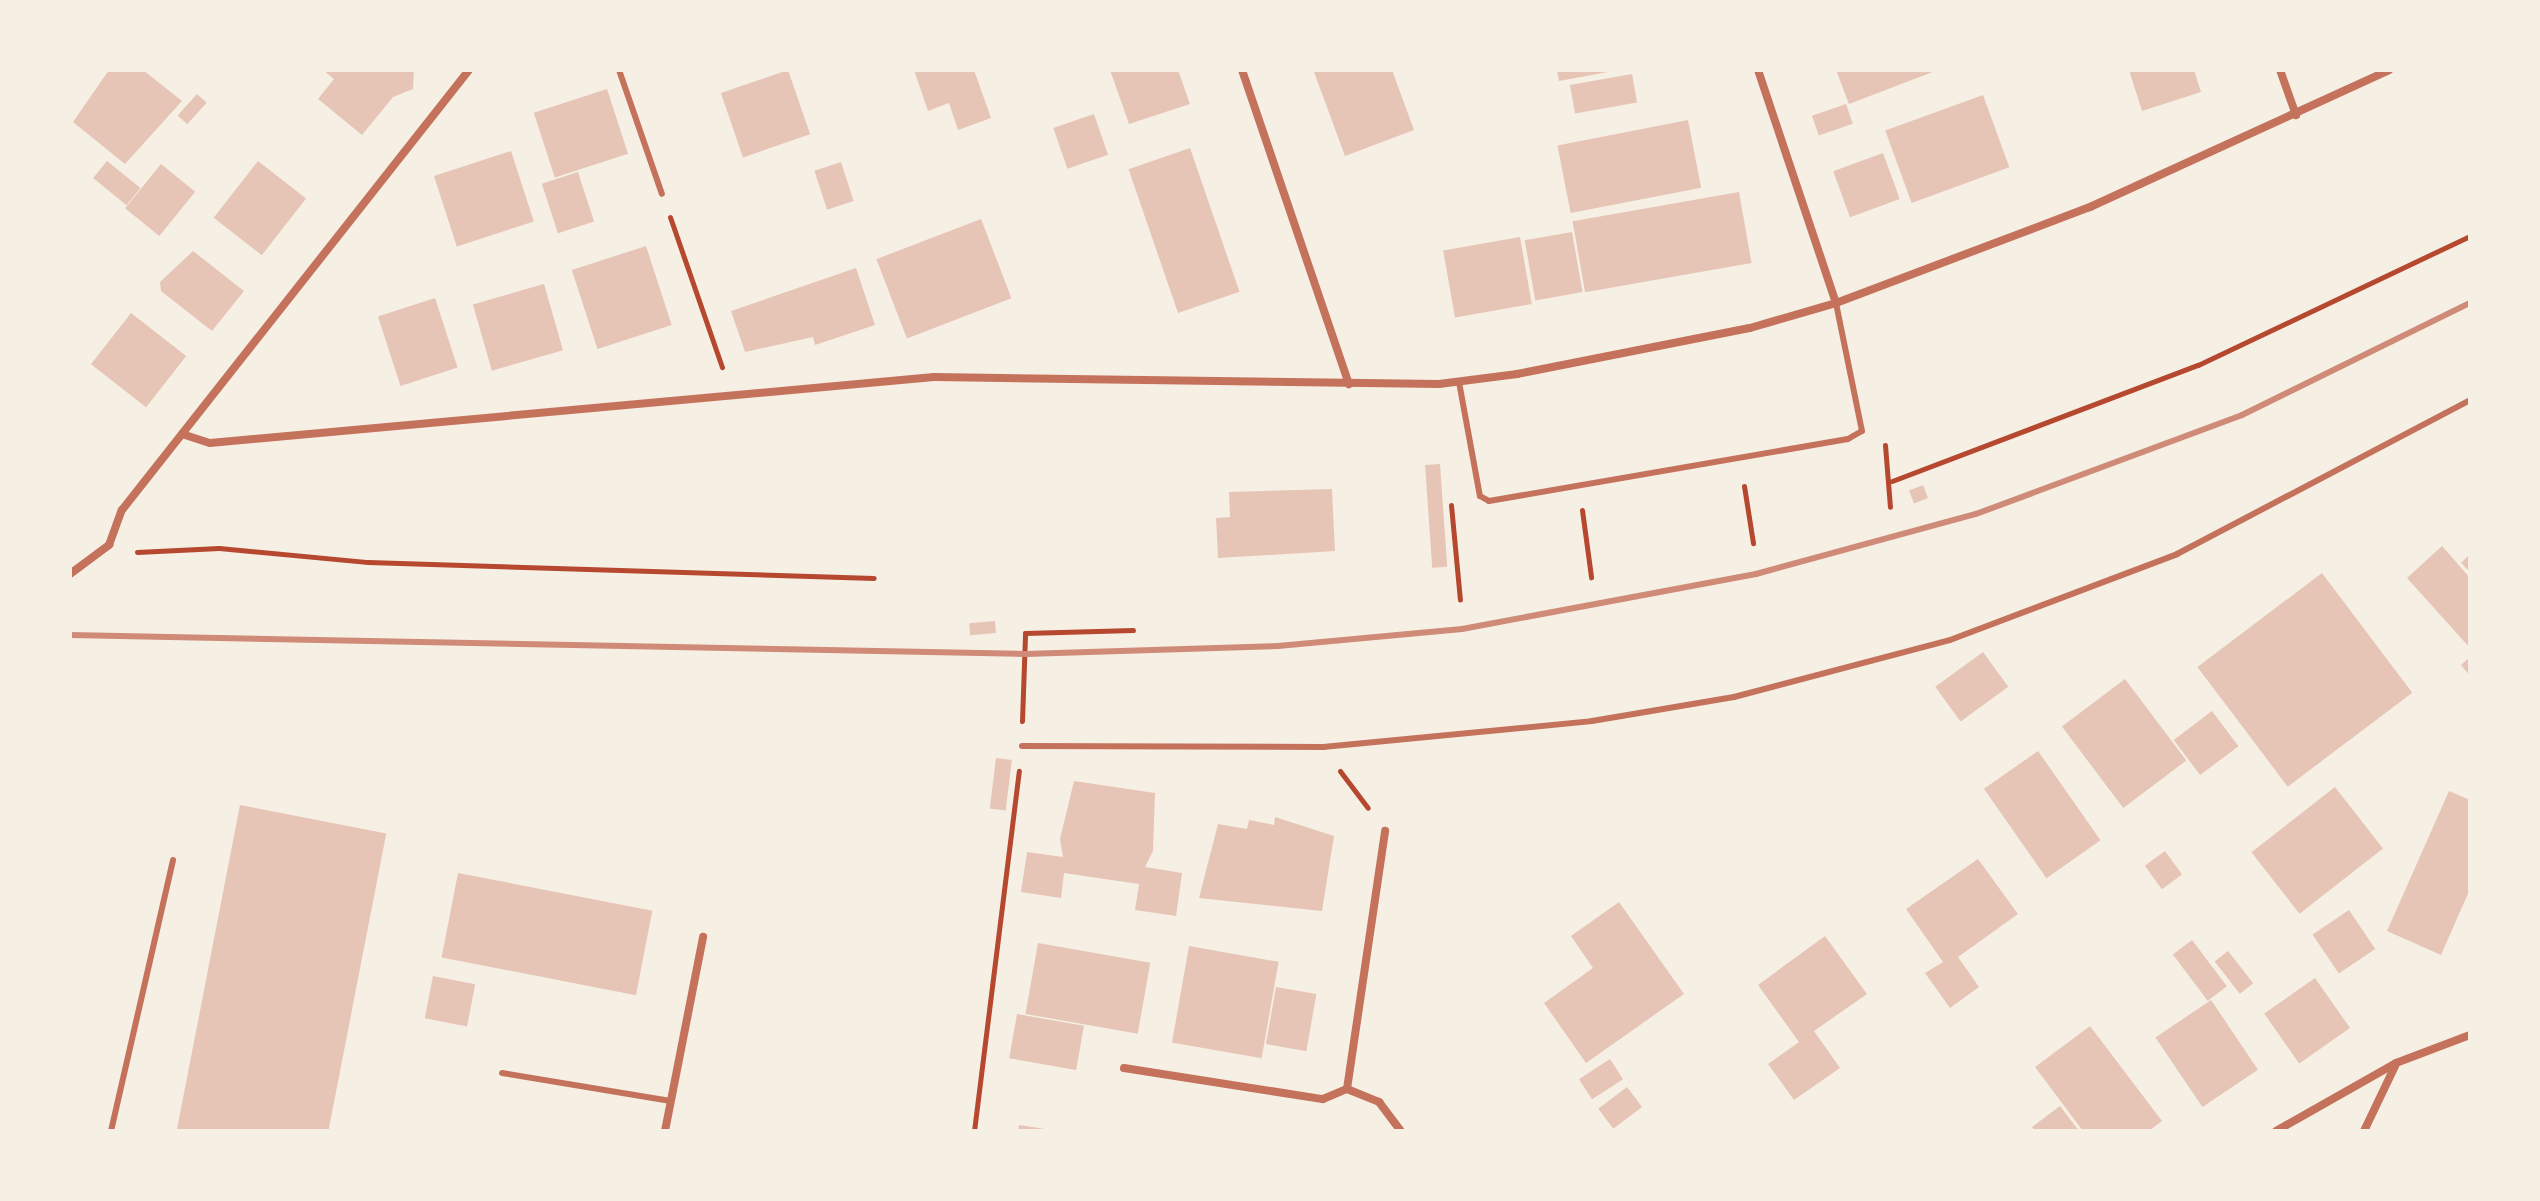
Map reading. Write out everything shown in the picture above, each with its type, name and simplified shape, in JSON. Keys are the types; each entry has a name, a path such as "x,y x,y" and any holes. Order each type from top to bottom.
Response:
{"street":[{"path":"70,574 109,545 122,510 469,70"},
{"path":"1242,70 1349,384"},
{"path":"1758,70 1836,303"},
{"path":"2280,70 2296,115"},
{"path":"182,434 210,443 730,390 934,377 1349,384 1459,382 1683,342 1836,303 2090,207 2389,70"},
{"path":"1347,1089 1385,831"},
{"path":"665,1131 703,937"},
{"path":"2276,1131 2396,1063 2470,1035"},
{"path":"2364,1131 2396,1063"},
{"path":"1124,1068 1323,1099 1347,1089 1379,1102 1401,1131"}],"lane":[{"path":"619,70 662,194"},
{"path":"1459,382 1480,496 1489,501 1848,439 1862,431 1836,303"},
{"path":"1022,746 1323,747 1592,721 1703,703 1950,640 2177,554 2470,400"},
{"path":"111,1131 173,860"},
{"path":"502,1073 671,1101"}],"path":[{"path":"662,194 730,390"},
{"path":"1892,481 2198,365 2470,236"},
{"path":"1748,515 1753,543"},
{"path":"1586,542 1591,577"},
{"path":"109,545 145,554 219,548 368,562 874,578"},
{"path":"974,1131 1022,746 1025,633 1133,630"},
{"path":"1323,747 1385,831"},
{"path":"1009,787 1017,787"}],"building":[{"path":"109,70 143,70 182,101 125,164 73,122"},
{"path":"323,70 414,70 413,89 393,97 362,135 318,99 334,79"},
{"path":"788,70 810,134 743,157 721,93"},
{"path":"914,70 974,70 991,118 958,130 949,103 928,111"},
{"path":"1110,70 1178,70 1190,104 1129,124"},
{"path":"1392,70 1414,130 1345,156 1314,72"},
{"path":"1557,70 1607,70 1608,72 1559,81"},
{"path":"1836,70 1938,70 1849,104"},
{"path":"2129,70 2194,70 2201,92 2142,111"},
{"path":"1632,74 1637,103 1575,113 1570,85"},
{"path":"607,89 628,154 555,177 534,113"},
{"path":"197,94 207,103 187,124 178,116"},
{"path":"1983,95 2009,167 1912,203 1885,131"},
{"path":"1846,104 1853,124 1819,136 1812,116"},
{"path":"1094,114 1108,155 1067,169 1053,128"},
{"path":"1688,120 1701,188 1571,213 1557,145"},
{"path":"1190,148 1239,292 1178,313 1129,169"},
{"path":"511,151 534,221 457,246 434,176"},
{"path":"1883,153 1900,199 1850,217 1833,171"},
{"path":"107,161 140,188 127,205 93,178"},
{"path":"258,161 306,199 262,255 214,218"},
{"path":"841,162 854,201 827,210 814,171"},
{"path":"161,164 195,192 159,236 125,208"},
{"path":"578,172 594,221 558,233 542,184"},
{"path":"1739,192 1752,263 1585,292 1573,221"},
{"path":"981,219 1011,298 907,338 876,259"},
{"path":"1572,232 1583,292 1535,300 1525,240"},
{"path":"1520,237 1532,304 1455,318 1443,251"},
{"path":"646,246 672,325 597,349 572,270"},
{"path":"193,251 244,291 212,331 161,291 160,282"},
{"path":"856,268 875,325 815,345 813,337 745,352 731,311"},
{"path":"544,284 563,350 492,371 473,304"},
{"path":"435,298 458,367 400,386 378,317"},
{"path":"131,313 186,356 146,407 91,364"},
{"path":"1440,464 1447,567 1432,568 1425,465"},
{"path":"1923,485 1928,498 1914,503 1909,490"},
{"path":"1332,489 1335,551 1218,558 1216,518 1230,517 1229,492"},
{"path":"2442,546 2470,578 2470,648 2407,578"},
{"path":"2470,554 2470,572 2461,563"},
{"path":"2322,573 2412,693 2288,787 2197,667"},
{"path":"995,621 996,633 970,635 969,623"},
{"path":"1983,652 2008,687 1961,721 1935,687"},
{"path":"2470,657 2470,676 2461,665"},
{"path":"2125,679 2186,760 2123,808 2062,727"},
{"path":"2212,711 2238,746 2200,775 2174,740"},
{"path":"2038,751 2101,840 2046,878 1984,789"},
{"path":"996,758 1012,760 1006,811 990,809"},
{"path":"1074,781 1155,793 1153,851 1145,867 1182,873 1176,916 1135,910 1139,884 1064,873 1061,898 1021,892 1027,852 1063,857 1060,839"},
{"path":"2335,787 2383,848 2299,914 2251,852"},
{"path":"2449,791 2470,800 2470,889 2441,955 2387,931"},
{"path":"240,805 386,833 328,1131 177,1129"},
{"path":"1275,817 1334,836 1322,911 1199,898 1218,824 1247,829 1249,820 1274,825"},
{"path":"2165,851 2182,874 2162,889 2145,866"},
{"path":"1978,859 2018,914 1958,957 1979,987 1950,1008 1925,973 1943,962 1906,909"},
{"path":"458,873 652,911 636,995 442,957"},
{"path":"1619,902 1684,994 1586,1063 1544,1003 1593,968 1571,936"},
{"path":"2349,910 2375,949 2339,974 2313,935"},
{"path":"1825,936 1867,994 1814,1031 1840,1068 1794,1100 1768,1064 1799,1042 1758,985"},
{"path":"2192,940 2227,986 2208,1001 2173,954"},
{"path":"1038,943 1150,963 1138,1034 1025,1014"},
{"path":"1189,946 1279,962 1262,1058 1172,1043"},
{"path":"2228,951 2253,983 2240,994 2215,961"},
{"path":"433,976 475,984 467,1026 425,1018"},
{"path":"2315,978 2350,1028 2299,1064 2264,1014"},
{"path":"1276,987 1316,994 1306,1051 1266,1044"},
{"path":"2211,1000 2258,1070 2202,1107 2155,1037"},
{"path":"1017,1014 1084,1026 1076,1070 1009,1058"},
{"path":"2090,1026 2162,1121 2149,1131 2083,1131 2035,1067"},
{"path":"1610,1059 1623,1079 1592,1099 1579,1079"},
{"path":"1627,1087 1642,1107 1613,1129 1598,1109"},
{"path":"2060,1106 2079,1131 2035,1131 2032,1127"},
{"path":"1019,1125 1045,1129 1045,1131 1018,1131"}],"railway":[{"path":"70,635 1025,654 1278,646 1462,629 1756,574 1976,514 2242,415 2470,303"}]}
